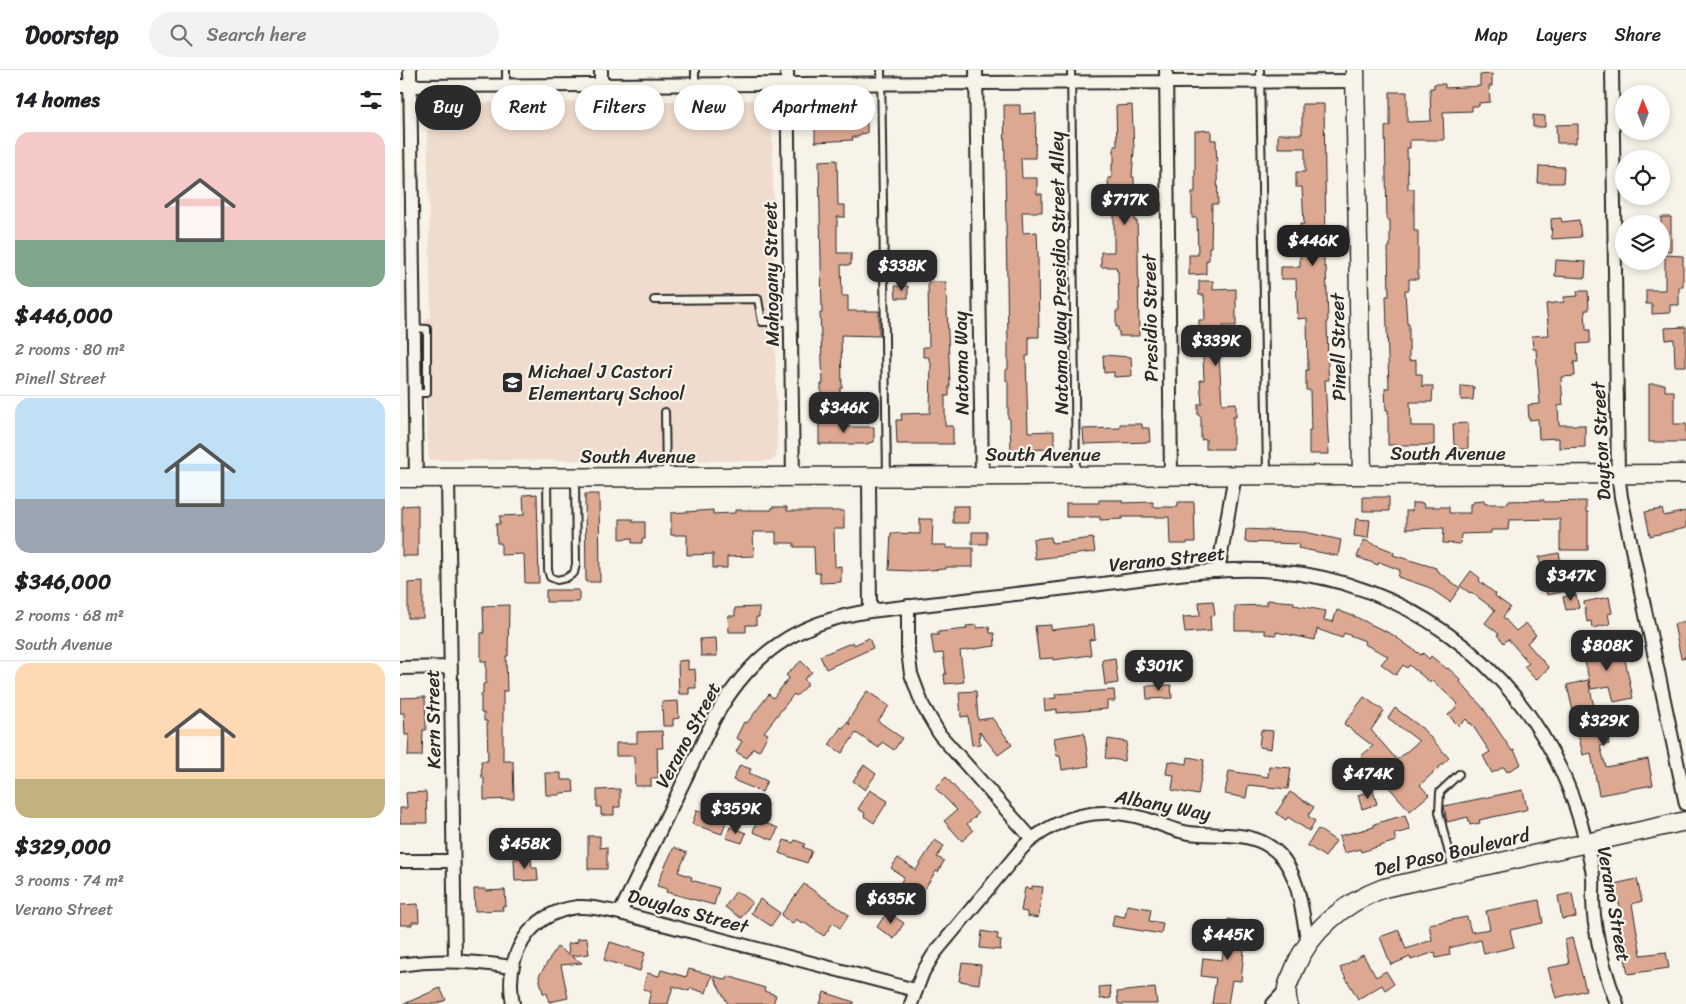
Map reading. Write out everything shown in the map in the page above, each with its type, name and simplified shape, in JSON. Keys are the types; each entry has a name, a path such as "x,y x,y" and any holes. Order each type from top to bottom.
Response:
{"street":[{"path":"408,478 414,393 405,86 410,70"},
{"path":"601,70 601,85"},
{"name":"Mahogany Street","path":"787,70 793,477"},
{"name":"Natoma Way","path":"976,70 982,476"},
{"name":"Dayton Street","path":"1612,70 1618,473 1621,497 1686,804"},
{"path":"695,85 976,83 1071,76 1355,76"},
{"name":"Presidio Street","path":"1166,76 1171,475"},
{"name":"Pinell Street","path":"1355,76 1362,474"},
{"path":"405,86 491,85"},
{"name":"South Avenue","path":"408,478 1686,474"},
{"path":"1218,571 1235,475"},
{"path":"870,610 878,476"},
{"name":"Kern Street","path":"448,478 454,960"},
{"name":"Verano Street","path":"620,913 714,719 737,683 756,663 790,636 827,620 870,610 1218,571 1277,571 1336,581 1371,592 1404,607 1435,624 1464,646 1491,670 1515,696 1555,756 1577,812 1593,872 1596,932 1616,1003"},
{"path":"908,606 908,652 911,674 923,706 940,735 1032,839"},
{"path":"400,668 450,667"},
{"name":"Albany Way","path":"911,1004 923,972 940,946 1024,847 1032,839 1058,823 1077,816 1107,812 1128,814 1187,832 1210,835 1239,835 1257,840 1273,849 1291,871 1308,943"},
{"name":"Del Paso Boulevard","path":"1287,996 1300,954 1322,927 1355,901 1384,888 1686,821"},
{"path":"400,861 453,861"},
{"name":"Douglas Street","path":"513,1004 510,988 512,967 518,949 528,934 550,916 567,909 586,907 620,913 916,990"},
{"path":"400,965 422,961 454,960 512,967"},
{"path":"1273,1004 1287,996"}],"lane":[{"path":"506,70 506,85"},
{"path":"695,70 695,85"},
{"path":"878,476 881,70"},
{"name":"Natoma Way Presidio Street Alley","path":"1071,76 1076,476"},
{"path":"1260,76 1266,475"},
{"path":"654,300 758,299 762,322 791,322"},
{"path":"665,412 666,477"},
{"path":"547,478 548,570 550,577 557,580 566,578 574,573 576,564 575,478"},
{"path":"1454,873 1439,812 1440,792 1459,774"}],"shaded area":[{"path":"744,100 754,100 754,130 772,130 777,451 775,459 770,461 429,460 422,327 427,318 431,317 427,130 481,130 481,103 491,103 491,130 565,130 565,102 575,102 575,130 664,130 664,101 674,101 674,130 744,130"}],"building":[{"path":"1492,74 1492,86 1489,86 1490,102 1479,103 1479,106 1472,106 1472,111 1443,112 1444,140 1410,140 1410,148 1407,148 1408,189 1414,189 1414,231 1418,231 1418,279 1409,279 1409,290 1405,290 1407,324 1409,324 1409,361 1416,360 1416,374 1422,374 1422,386 1433,386 1432,402 1410,402 1411,426 1434,426 1434,445 1388,445 1388,410 1386,410 1385,388 1389,388 1386,296 1389,296 1388,247 1390,247 1390,220 1387,220 1385,127 1390,126 1390,92 1407,92 1407,122 1431,121 1430,88 1434,88 1434,84 1445,84 1445,88 1480,86 1480,75"},
{"path":"1302,104 1324,104 1326,245 1324,245 1324,267 1326,267 1329,380 1325,380 1329,454 1309,454 1309,430 1311,430 1310,390 1306,390 1306,370 1308,370 1307,318 1298,319 1296,279 1281,279 1281,267 1300,267 1300,224 1304,224 1302,187 1296,187 1296,172 1305,172 1305,148 1278,148 1278,134 1302,134"},
{"path":"1004,105 1020,105 1020,114 1036,113 1035,158 1021,158 1022,178 1037,178 1037,194 1042,194 1042,212 1022,212 1023,233 1037,232 1038,257 1039,337 1029,337 1029,356 1026,356 1028,432 1054,431 1054,449 1011,450 1010,419 1008,418 1008,381 1006,381 1008,342"},
{"path":"1132,105 1134,150 1132,177 1134,177 1135,222 1137,221 1139,336 1119,336 1118,327 1116,327 1116,311 1119,311 1118,271 1116,267 1101,267 1101,252 1114,252 1114,214 1110,214 1108,178 1112,178 1114,146 1117,146 1116,106"},
{"path":"1533,115 1545,116 1545,127 1533,127"},
{"path":"1578,124 1576,143 1557,143 1556,125"},
{"path":"815,130 867,130 867,133 852,137 853,140 815,142"},
{"path":"1211,130 1211,140 1216,140 1218,204 1212,204 1211,247 1209,247 1209,260 1206,261 1206,274 1189,275 1189,255 1198,255 1197,218 1192,218 1192,192 1195,192 1195,131"},
{"path":"837,160 838,205 845,205 845,217 837,217 837,253 851,253 851,265 841,265 842,296 848,296 848,311 879,311 879,336 841,335 842,388 840,388 840,400 824,400 824,396 821,396 821,384 823,384 820,313 822,313 819,161"},
{"path":"1539,166 1564,167 1563,183 1538,183"},
{"path":"1670,217 1671,217 1670,251"},
{"path":"1561,218 1562,222 1579,220 1581,237 1552,239 1551,219"},
{"path":"1670,255 1683,256 1683,287 1679,287 1679,305 1670,305 1670,313 1652,314 1652,304 1646,304 1646,290 1665,290 1665,270 1670,270"},
{"path":"1556,260 1586,262 1585,278 1555,276"},
{"path":"1199,281 1213,281 1213,290 1236,289 1236,326 1223,326 1224,356 1219,356 1222,404 1236,403 1236,417 1233,417 1233,449 1206,449 1206,439 1201,440 1201,417 1198,415 1198,404 1202,404 1200,380 1204,380 1203,356 1200,356 1199,320 1205,320 1204,295 1199,295"},
{"path":"928,282 946,282 950,386 949,396 945,396 945,426 953,426 953,444 897,444 896,420 902,420 901,414 930,413 931,361 929,361 929,357 923,357 923,347 929,347"},
{"path":"895,286 908,286 908,298 896,298"},
{"path":"1577,291 1588,291 1589,310 1585,310 1586,330 1590,330 1590,343 1577,344 1578,362 1574,362 1575,376 1561,377 1563,405 1558,406 1559,425 1585,425 1585,447 1559,448 1559,438 1539,439 1538,419 1529,420 1528,405 1540,404 1536,349 1533,349 1532,336 1549,335 1546,304 1564,302 1564,297 1578,296"},
{"path":"1686,327 1686,366 1675,366 1674,339 1666,340 1665,328"},
{"path":"1103,355 1131,357 1132,376 1114,377 1114,372 1104,373"},
{"path":"1649,384 1665,384 1665,391 1674,391 1674,424 1686,424 1686,442 1649,442"},
{"path":"1461,386 1474,387 1473,400 1461,400"},
{"path":"819,419 840,419 840,427 874,427 874,442 868,444 819,444"},
{"path":"1468,423 1468,449 1457,449 1457,445 1454,445 1453,424"},
{"path":"1120,424 1142,424 1142,428 1149,428 1150,442 1084,444 1083,429 1120,428"},
{"path":"537,494 539,583 525,583 524,554 501,555 501,543 497,543 496,524 500,524 500,516 524,515 523,495"},
{"path":"585,494 599,494 600,582 586,582"},
{"path":"1363,497 1389,497 1389,511 1363,511"},
{"path":"1099,500 1122,500 1122,503 1153,502 1153,507 1178,507 1178,502 1194,502 1195,542 1170,544 1169,517 1122,517 1122,519 1100,520 1100,517 1066,517 1066,503 1099,503"},
{"path":"1544,500 1544,502 1586,501 1586,512 1588,512 1588,550 1560,550 1560,519 1509,520 1508,530 1491,530 1491,533 1461,534 1460,544 1443,543 1444,528 1406,529 1406,511 1412,511 1412,503 1423,503 1424,507 1449,507 1449,513 1470,513 1470,504 1473,504 1473,502 1484,501 1485,504 1508,504 1508,501"},
{"path":"418,505 418,556 402,556 402,506"},
{"path":"953,506 969,506 969,523 953,523"},
{"path":"772,507 787,507 787,511 844,511 844,529 834,529 835,567 841,566 841,582 820,583 820,573 815,573 814,547 794,547 794,543 776,543 776,532 753,532 754,556 727,557 727,568 713,568 713,554 687,555 687,535 671,535 671,513 713,510 713,514 735,513 735,510 772,510"},
{"path":"1662,509 1664,516 1686,511 1686,528 1650,536 1645,512"},
{"path":"620,519 633,519 633,522 645,522 645,539 642,539 642,543 632,543 632,538 620,539"},
{"path":"920,519 933,519 932,545 946,545 946,548 973,548 973,567 946,567 946,569 912,571 889,570 891,533 920,534"},
{"path":"1356,519 1370,520 1368,538 1354,536"},
{"path":"1246,529 1305,532 1341,540 1338,556 1298,548 1299,544 1245,542"},
{"path":"972,532 987,532 987,544 972,544"},
{"path":"1051,537 1052,543 1093,538 1095,552 1035,559 1033,539"},
{"path":"1364,540 1394,552 1393,555 1436,568 1436,570 1460,588 1450,602 1428,587 1398,577 1400,570 1379,562 1378,565 1357,557"},
{"path":"1559,553 1567,591 1547,595 1539,557"},
{"path":"1471,571 1480,578 1479,581 1496,594 1495,596 1510,607 1503,617 1516,631 1526,623 1536,635 1527,643 1549,668 1536,680 1524,667 1529,663 1508,639 1504,643 1497,635 1499,634 1485,623 1495,610 1460,586"},
{"path":"423,582 423,618 408,618 408,583"},
{"path":"546,590 579,590 579,602 546,602"},
{"path":"1576,595 1579,608 1566,610 1563,597"},
{"path":"1609,597 1612,613 1608,614 1610,624 1592,628 1591,621 1587,622 1584,602"},
{"path":"1267,600 1294,602 1294,605 1326,611 1324,620 1333,622 1337,610 1393,635 1421,655 1423,653 1429,659 1431,656 1461,680 1460,682 1483,708 1512,751 1514,750 1521,764 1507,772 1504,767 1492,773 1483,756 1490,752 1471,723 1466,719 1459,726 1448,715 1458,704 1432,680 1430,682 1409,665 1407,668 1403,665 1396,675 1381,664 1388,656 1364,644 1365,641 1344,633 1342,638 1317,629 1315,640 1276,632 1276,635 1265,634 1265,630 1235,630 1235,606 1267,605"},
{"path":"1213,601 1215,615 1210,617 1211,631 1185,633 1183,617 1200,616 1199,602"},
{"path":"509,605 508,656 506,656 507,691 503,691 503,761 513,761 514,799 484,800 484,778 482,778 481,761 488,761 487,721 484,721 484,713 481,713 481,694 483,694 483,684 486,683 486,661 481,661 481,633 484,633 483,606"},
{"path":"759,607 759,617 756,617 756,625 746,625 746,632 729,632 728,616 735,616 735,608"},
{"path":"1686,621 1686,657 1681,658 1674,624"},
{"path":"977,625 977,628 989,627 990,633 994,633 995,646 960,651 964,682 945,684 944,674 946,674 943,653 934,654 931,635 938,635 938,632 967,629 966,626"},
{"path":"1051,625 1051,630 1094,625 1095,639 1089,640 1091,655 1053,660 1053,658 1039,659 1035,626"},
{"path":"716,638 717,656 701,656 700,639"},
{"path":"869,638 873,648 826,669 820,656 853,642 854,645"},
{"path":"1596,642 1600,660 1624,655 1633,698 1614,702 1610,686 1591,689 1584,657 1581,658 1578,646"},
{"path":"1115,658 1118,683 1105,685 1102,660"},
{"path":"688,660 688,670 695,669 696,688 689,688 689,694 679,694 678,661"},
{"path":"801,661 812,672 804,679 807,682 807,686 796,696 794,694 764,732 768,734 759,751 753,748 747,758 736,752 742,741 736,738 744,722 747,723 769,694 773,698 789,678 786,675"},
{"path":"1588,680 1598,724 1604,723 1609,744 1600,746 1606,767 1648,759 1653,785 1599,795 1591,753 1583,755 1567,685"},
{"path":"1171,685 1172,698 1147,699 1146,686"},
{"path":"1114,690 1115,701 1107,701 1107,709 1057,713 1057,709 1045,711 1044,699 1056,698 1055,694"},
{"path":"867,691 889,706 878,721 902,738 894,750 882,742 879,748 856,733 842,753 829,745 841,727 843,728 847,722 850,725 848,721"},
{"path":"976,691 978,720 992,718 1012,745 998,755 979,731 980,744 972,745 968,716 961,717 959,692"},
{"path":"425,697 426,730 423,730 422,756 408,756 409,735 405,735 404,713 400,713 400,698"},
{"path":"1364,697 1384,711 1371,730 1397,760 1419,741 1388,718 1395,708 1422,728 1449,758 1420,785 1429,795 1410,811 1361,756 1373,746 1344,724"},
{"path":"678,701 679,718 673,719 673,726 663,726 662,702"},
{"path":"1261,730 1273,731 1271,749 1259,747"},
{"path":"662,731 663,748 657,748 658,778 651,778 651,786 635,786 634,756 616,756 616,743 637,743 637,732"},
{"path":"1084,733 1089,766 1062,770 1054,738"},
{"path":"1108,739 1127,742 1124,761 1105,758"},
{"path":"1188,757 1204,760 1198,795 1172,790 1174,775 1166,774 1168,761 1187,764"},
{"path":"740,765 751,769 749,773 767,781 762,792 733,780"},
{"path":"864,765 876,774 865,790 853,781"},
{"path":"1269,766 1291,768 1288,789 1248,785 1246,798 1225,794 1229,771 1268,777"},
{"path":"545,773 561,773 561,780 573,780 574,792 546,795"},
{"path":"946,777 978,814 967,824 973,831 962,841 944,821 957,810 935,788"},
{"path":"620,789 620,807 614,807 614,815 601,815 601,807 597,807 597,790"},
{"path":"870,790 888,801 874,823 864,816 865,813 858,809"},
{"path":"1373,790 1377,804 1362,809 1358,795"},
{"path":"1523,790 1527,809 1525,810 1479,820 1480,823 1470,825 1468,817 1447,822 1444,806"},
{"path":"426,792 427,823 400,823 400,808 407,808 406,793"},
{"path":"1290,792 1314,807 1308,816 1315,821 1309,831 1288,817 1286,820 1276,813"},
{"path":"716,800 731,805 722,834 692,824 697,810 711,815"},
{"path":"1405,815 1410,830 1394,834 1396,841 1361,852 1360,849 1344,853 1339,836 1374,827 1374,824"},
{"path":"757,820 778,828 773,840 753,832"},
{"path":"730,827 746,833 742,843 726,838"},
{"path":"1318,829 1336,841 1325,857 1307,845"},
{"path":"588,836 600,836 600,848 607,847 607,869 588,869"},
{"path":"784,840 793,843 795,840 805,844 803,847 812,851 807,863 779,853"},
{"path":"935,840 944,846 937,857 944,861 916,902 896,890 904,877 891,868 898,858 916,870"},
{"path":"674,847 687,853 678,872 692,877 691,880 719,888 714,905 666,892 667,889 657,886"},
{"path":"531,858 532,868 537,868 538,880 515,881 514,859"},
{"path":"1637,879 1642,901 1632,904 1641,955 1666,952 1669,968 1628,974 1617,916 1622,915 1614,884"},
{"path":"804,884 849,915 840,928 833,923 824,936 803,922 796,919 792,924 781,915"},
{"path":"1032,886 1043,887 1038,918 1027,916 1027,912 1021,911 1025,888 1032,889"},
{"path":"474,889 485,889 485,891 505,890 506,906 502,906 503,910 475,911"},
{"path":"871,889 882,896 877,905 865,898"},
{"path":"736,891 752,902 741,918 725,907"},
{"path":"1572,893 1576,917 1562,919 1558,896"},
{"path":"760,899 780,913 771,926 751,913"},
{"path":"1539,900 1543,923 1510,930 1514,947 1484,954 1481,940 1449,948 1450,955 1436,958 1435,952 1411,960 1410,957 1391,965 1380,937 1399,930 1406,949 1432,940 1429,924 1467,917 1471,932 1490,929 1486,911"},
{"path":"418,904 419,922 412,922 412,925 400,925 400,905"},
{"path":"1127,905 1151,909 1149,921 1163,923 1161,934 1112,926 1114,915 1125,917"},
{"path":"887,912 904,923 894,939 877,927"},
{"path":"1228,919 1247,922 1246,927 1251,927 1249,941 1245,940 1241,981 1232,980 1228,1004 1212,1004 1216,978 1201,976 1203,958 1222,960"},
{"path":"982,931 998,934 997,939 1001,940 1000,950 980,948"},
{"path":"587,938 589,954 571,956 582,963 561,965 568,998 549,1002 547,993 543,993 539,976 557,947 569,955 568,944 578,942 577,939"},
{"path":"1572,938 1586,990 1556,998 1548,968 1569,964 1565,940"},
{"path":"610,942 645,953 640,971 604,960"},
{"path":"1363,955 1376,977 1386,971 1394,984 1385,990 1382,985 1358,999 1340,968"},
{"path":"962,963 981,965 979,984 959,981"},
{"path":"689,969 712,975 706,993 690,988 689,991 673,986 668,1004 648,1004 651,991 643,989 647,973 659,976 661,970 686,977"},
{"path":"713,976 727,980 728,976 765,988 764,991 776,995 773,1004 728,1004"},
{"path":"1110,986 1111,998 1100,999 1099,987"},
{"path":"440,988 446,1000 436,1004 404,1004"},
{"path":"1155,988 1157,1004 1118,1004 1117,992"},
{"path":"824,992 854,1002 854,1004 820,1004"}],"place":[{"name":"Michael J Castori Elementary School","path":"512,382"}]}
